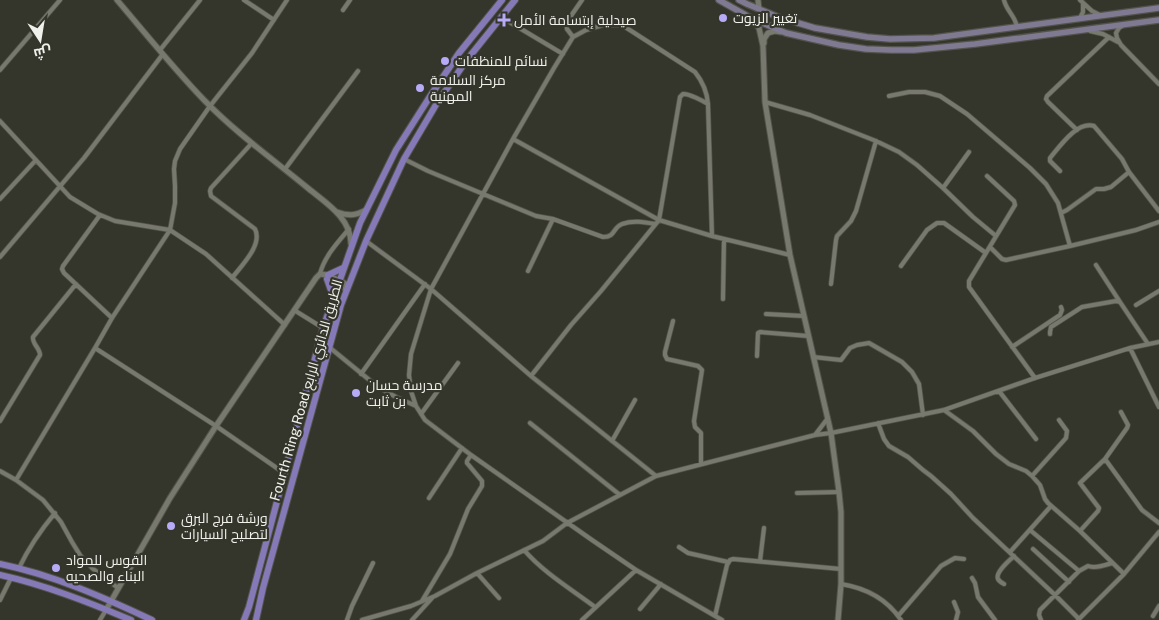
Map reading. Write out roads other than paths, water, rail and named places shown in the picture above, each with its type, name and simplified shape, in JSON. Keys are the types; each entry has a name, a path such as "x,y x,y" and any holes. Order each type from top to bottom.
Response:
{"main road":[{"path":"244,620 251,600 322,328 351,246 366,210 396,150 459,53 502,0"},
{"name":"Fourth Ring Road الطريق الدائري الرابع","path":"256,620 263,588 329,348 347,287 366,241 404,159 437,103 466,61 515,0"},
{"path":"719,0 751,18 786,33 874,49 914,50 975,44 1159,20"},
{"path":"739,0 778,17 816,28 867,37 912,39 1159,8"},
{"path":"973,32 975,44"},
{"path":"333,296 325,276 343,268"},
{"path":"0,564 65,582 152,620"},
{"path":"0,575 64,594 131,620"}],"street":[{"path":"0,70 59,0"},
{"path":"117,0 210,106 252,144 336,212 349,229 351,246"},
{"path":"0,257 60,187 200,0"},
{"path":"244,0 274,20"},
{"path":"16,480 96,348 112,318 170,230 175,202 175,161 180,148 252,53 287,0"},
{"path":"343,10 350,0"},
{"path":"573,37 566,24 582,0"},
{"path":"758,0 759,9"},
{"path":"1004,0 1008,10 1015,17 1017,27"},
{"path":"1081,2 1101,15"},
{"path":"1080,19 1083,12 1081,2"},
{"path":"501,17 563,54"},
{"path":"751,18 759,28 763,46"},
{"path":"1121,45 1116,33 1118,28 1125,24"},
{"path":"712,236 708,104 707,92 702,81 695,72 622,25 603,25 586,30 573,37 513,139 431,289 411,354 409,374 411,391 416,406 425,420 567,524 636,570 722,620"},
{"path":"1082,30 1096,32 1109,37 1121,45 1159,84"},
{"path":"786,33 775,31 768,33 764,39 765,102 790,255 831,433 841,512 841,584 838,620"},
{"path":"1077,130 1048,102 1047,96 1109,37"},
{"path":"285,169 358,71"},
{"path":"889,96 909,92 925,92 940,96 967,114 1046,184 1058,203 1070,246"},
{"path":"531,376 659,220 680,97 684,94 688,95 708,104"},
{"path":"765,102 810,115 899,152 917,165 996,236"},
{"path":"0,121 70,197 100,215 115,221 170,230 206,254 285,324"},
{"path":"1060,171 1050,161 1050,158 1063,142 1077,130 1085,126 1094,126 1122,159 1128,172 1159,211"},
{"path":"513,139 659,220 712,236 790,255"},
{"path":"831,284 837,236 852,221 876,141"},
{"path":"232,278 254,249 258,234 255,229 211,196 210,191 252,144"},
{"path":"943,188 969,152"},
{"path":"404,159 428,171 536,216 553,219 603,237 612,235 616,228 622,224 634,222 655,224"},
{"path":"0,199 36,160"},
{"path":"1060,212 1067,210 1096,189 1111,187 1128,172"},
{"path":"987,176 1015,203 1015,207 969,281 969,287 1035,378"},
{"path":"336,212 352,216 366,210"},
{"path":"100,215 62,269 112,318"},
{"path":"528,271 553,219"},
{"path":"990,247 1002,259 1006,260 1136,230 1159,222"},
{"path":"900,266 927,230 937,223 944,223 986,253"},
{"path":"325,276 322,268 330,253 349,229"},
{"path":"723,299 724,239"},
{"path":"366,241 425,284 531,376 656,476"},
{"path":"1096,265 1148,344"},
{"path":"100,620 170,498 316,278 325,276 347,287"},
{"path":"0,421 40,355 33,342 33,337 76,284"},
{"path":"361,374 425,284"},
{"path":"1136,305 1159,291"},
{"path":"1050,334 1051,327 1077,309 1103,302 1120,302"},
{"path":"1012,347 1060,315 1061,307"},
{"path":"294,310 322,328"},
{"path":"766,314 804,316"},
{"path":"673,321 665,352 666,357 698,366 702,370 694,422 701,433 701,464"},
{"path":"757,356 758,332 808,336"},
{"path":"362,620 411,606 435,596 543,541 567,524 656,476 815,435 944,410 1035,378 1130,348 1159,342"},
{"path":"813,357 840,360 850,348 869,343 902,362 912,372 919,384 923,414"},
{"path":"96,348 284,473"},
{"path":"329,348 378,387 416,406"},
{"path":"1130,348 1159,407"},
{"path":"421,414 458,363"},
{"path":"999,391 1036,439"},
{"path":"612,441 635,400"},
{"path":"944,410 973,431 1009,464 1026,471 1032,476 1040,485 1045,500 1124,574"},
{"path":"1080,531 1099,510 1080,483 1105,459 1128,427 1121,412"},
{"path":"815,435 828,418"},
{"path":"1032,476 1066,438 1067,431 1059,420"},
{"path":"878,423 889,446 908,457 936,480 1079,620 1124,574 1159,534"},
{"path":"530,424 620,495"},
{"path":"429,498 462,448"},
{"path":"422,601 450,554 468,508 482,486 482,481 467,464 472,455"},
{"path":"1105,459 1142,510 1159,523"},
{"path":"0,471 43,500 62,522 80,555 92,568 118,588"},
{"path":"797,493 839,492"},
{"path":"1010,552 1051,506"},
{"path":"19,568 37,536 55,513"},
{"path":"760,561 764,528"},
{"path":"1030,530 1079,571"},
{"path":"679,547 688,553 728,562 733,559 841,569"},
{"path":"1033,549 1069,582"},
{"path":"524,550 547,572 596,607"},
{"path":"1004,584 998,579 997,575 1014,556"},
{"path":"841,584 853,586 876,595 884,600 900,618 941,566 955,558 964,559"},
{"path":"715,616 728,562"},
{"path":"347,620 373,563"},
{"path":"1041,620 1040,610 1079,571 1086,566 1112,563"},
{"path":"582,620 636,570"},
{"path":"477,573 499,598"},
{"path":"0,600 11,578"},
{"path":"972,578 978,597 994,620"},
{"path":"640,610 661,584"},
{"path":"412,620 435,596"},
{"path":"954,602 958,612 956,620"},
{"path":"1153,616 1159,606"}],"place":[{"name":"تغيير الزيوت","path":"723,18"},
{"name":"صيدلية إبتسامة الأمل","path":"504,20"},
{"name":"نسائم للمنظفات","path":"445,61"},
{"name":"مركز السلامة المهنية","path":"420,88"},
{"name":"مدرسة حسان بن ثابت","path":"356,393"},
{"name":"ورشة فرج البرق لتصليح السيارات","path":"171,526"},
{"name":"القوس للمواد البناء والصحيه","path":"56,568"}]}
